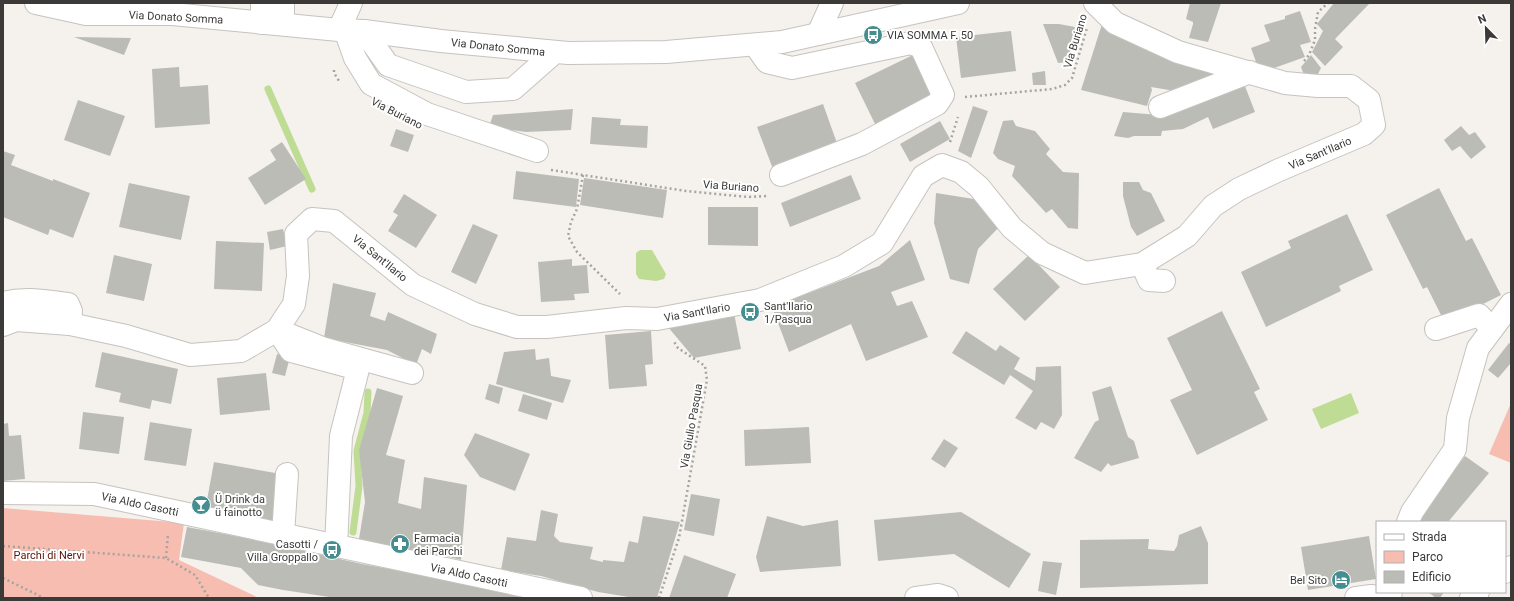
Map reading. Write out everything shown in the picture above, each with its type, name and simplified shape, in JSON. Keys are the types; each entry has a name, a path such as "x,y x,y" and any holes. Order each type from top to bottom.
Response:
{"street":[{"name":"Via Donato Somma","path":"36,3 86,14 154,8 269,17 349,30 568,54 666,52 782,42 928,6 958,3"},
{"path":"269,17 283,3"},
{"path":"351,3 349,30 355,58 371,84 426,114 542,160"},
{"path":"818,34 832,3"},
{"name":"Via Sant'Ilario","path":"3,325 16,320 70,324 126,336 190,355 241,351 277,330 294,304 298,276 296,234 312,219 334,221 413,284 475,314 517,327 547,326 626,318 657,318 760,300 844,266 882,243 923,176 942,165 960,172 979,187 1012,228 1042,253 1085,273 1142,264 1187,236 1213,206 1239,189 1279,170 1364,134 1374,125 1369,100 1351,86 1318,86 1285,83 1276,79 1178,52 1115,23 1095,3"},
{"path":"349,30 388,65 466,92 513,90 555,52"},
{"path":"755,45 767,62 792,68 911,43 921,47 944,95 937,104 862,144 781,174"},
{"path":"1160,107 1250,72"},
{"path":"1142,264 1149,280 1164,281"},
{"path":"3,304 14,300 31,299 68,304 71,311 70,324"},
{"path":"1408,521 1412,512 1455,449 1458,418 1478,348 1511,304"},
{"path":"1436,329 1479,315 1492,329"},
{"path":"277,330 322,348 412,374"},
{"path":"277,330 291,351 358,369 341,436 336,547"},
{"path":"283,535 287,474"},
{"name":"Via Aldo Casotti","path":"3,493 94,494 336,547 581,598"},
{"path":"916,598 938,595 947,598"},
{"path":"1356,598 1371,596 1390,598"}],"path":[{"path":"1276,79 1302,62 1309,55 1315,40 1318,12 1328,3"},
{"name":"Via Buriano","path":"964,97 1052,89 1065,85 1072,78 1088,25"},
{"path":"334,73 342,85"},
{"path":"942,165 960,112"},
{"name":"Via Buriano","path":"542,160 583,175 686,191 748,197 775,195"},
{"path":"583,175 577,209 571,222 568,236 577,252 623,297"},
{"name":"Via Giulio Pasqua","path":"657,318 678,348 705,366 707,380 679,538 659,598"},
{"path":"3,546 166,558 195,575 209,598"},
{"path":"3,578 44,598"}],"green space":[{"path":"1511,403 1511,463 1489,454"},
{"name":"Parchi di Nervi","path":"3,508 184,523 179,560 257,598 3,598"}],"shaded area":[{"path":"640,250 652,250 666,274 664,279 656,281 639,279 636,274 636,253"},
{"path":"1351,393 1359,413 1321,429 1312,409"}],"building":[{"path":"1190,3 1221,3 1208,42 1189,38 1193,24 1193,22 1186,19"},
{"path":"1334,3 1370,3 1335,39 1343,47 1325,66 1312,52 1323,31 1317,24"},
{"path":"1300,11 1311,42 1300,45 1305,57 1260,73 1251,48 1270,41 1264,25 1285,19 1285,16"},
{"path":"1103,21 1225,73 1187,93 1151,87 1152,90 1147,106 1081,90"},
{"path":"1043,24 1059,24 1075,27 1068,62 1058,63"},
{"path":"1011,31 1016,71 961,78 956,37"},
{"path":"74,37 131,38 124,55"},
{"path":"917,53 938,94 876,126 855,83"},
{"path":"1311,55 1321,68 1318,74 1304,75 1301,67"},
{"path":"179,67 180,87 208,85 210,124 155,128 152,69"},
{"path":"1045,71 1046,85 1033,85 1032,73"},
{"path":"1243,81 1255,112 1213,129 1208,117 1183,129 1162,131 1161,136 1134,136 1128,138 1114,136 1123,112 1159,115"},
{"path":"78,100 125,116 110,156 64,140"},
{"path":"823,104 838,146 773,169 757,127"},
{"path":"973,106 988,111 971,158 958,151"},
{"path":"573,109 571,130 526,132 489,127 493,115"},
{"path":"592,117 621,119 620,125 648,126 647,148 590,144"},
{"path":"1013,120 1016,126 1035,131 1050,149 1046,154 1063,172 1079,173 1078,229 1068,228 1052,209 1046,213 1012,176 1015,166 998,159 993,153 1003,121"},
{"path":"940,121 950,139 910,162 900,144"},
{"path":"1461,126 1469,135 1475,132 1486,147 1471,159 1460,146 1452,151 1444,140"},
{"path":"396,129 414,135 408,152 390,146"},
{"path":"282,142 306,179 265,205 248,178 276,160 270,150"},
{"path":"3,151 15,155 11,165 90,193 73,238 50,229 48,235 3,217"},
{"path":"516,171 579,179 576,207 513,199"},
{"path":"851,175 861,199 790,227 781,203"},
{"path":"584,178 667,190 663,218 580,205"},
{"path":"1123,182 1139,182 1143,190 1151,193 1165,221 1137,236 1131,227 1123,196"},
{"path":"129,183 190,196 181,240 119,227"},
{"path":"1439,188 1466,241 1472,238 1501,295 1445,323 1427,287 1423,289 1386,215"},
{"path":"936,193 974,199 1000,226 978,249 969,284 950,279 934,223"},
{"path":"404,194 437,215 416,248 388,231 398,215 393,212"},
{"path":"708,207 758,207 758,246 708,245"},
{"path":"1347,214 1373,270 1339,286 1341,291 1266,327 1241,272 1291,248 1288,241"},
{"path":"473,224 498,235 476,284 451,272"},
{"path":"283,229 287,246 270,250 267,232"},
{"path":"910,240 925,280 891,292 897,306 912,301 928,337 866,361 851,324 789,352 772,307 879,266"},
{"path":"216,241 264,243 262,291 214,289"},
{"path":"114,255 152,264 144,301 106,293"},
{"path":"1029,255 1060,287 1025,321 993,289"},
{"path":"572,259 572,266 587,265 589,293 574,294 575,300 541,302 538,262"},
{"path":"333,283 376,293 370,316 385,321 388,312 437,334 431,354 422,349 416,365 387,350 324,338"},
{"path":"1222,311 1260,389 1254,392 1268,420 1197,455 1170,400 1192,390 1167,338"},
{"path":"734,313 741,349 694,358 668,327"},
{"path":"651,331 653,364 645,365 647,386 609,389 605,335"},
{"path":"966,331 996,351 1000,345 1020,358 1014,369 1035,381 1036,367 1061,366 1062,415 1054,429 1041,422 1036,430 1015,418 1033,391 1010,375 1004,385 952,353"},
{"path":"1509,343 1511,344 1511,363 1498,378 1488,370"},
{"path":"535,349 536,360 549,358 551,376 571,380 563,403 496,384 504,352"},
{"path":"102,352 178,369 171,404 152,400 150,409 119,402 121,393 95,387"},
{"path":"277,354 290,357 285,376 272,373"},
{"path":"266,373 270,410 220,415 217,378"},
{"path":"489,384 503,388 499,404 485,399"},
{"path":"1111,386 1128,437 1134,441 1139,458 1111,466 1108,463 1101,472 1074,458 1095,422 1099,420 1092,392"},
{"path":"377,388 403,396 386,455 405,460 398,503 421,509 424,477 467,485 461,560 438,554 437,559 359,539 365,502 359,450"},
{"path":"523,394 552,403 547,420 518,411"},
{"path":"83,412 124,417 119,454 79,449"},
{"path":"150,422 192,429 186,466 144,460"},
{"path":"8,423 9,436 21,435 25,479 3,481 3,424"},
{"path":"809,427 811,463 745,466 744,430"},
{"path":"475,433 530,454 515,491 480,477 464,455"},
{"path":"944,439 958,448 945,468 931,459"},
{"path":"1465,456 1489,473 1449,521 1420,521 1424,510"},
{"path":"214,462 281,474 272,523 205,511"},
{"path":"691,494 720,499 714,536 684,530"},
{"path":"541,510 558,514 554,536 560,542 593,547 590,559 603,562 603,560 624,562 629,541 638,543 643,516 680,522 657,598 635,598 598,592 541,576 501,570 507,537 536,541"},
{"path":"961,512 1031,554 1009,588 954,554 878,561 874,520"},
{"path":"767,516 803,526 838,520 841,566 760,572 756,557"},
{"path":"1201,526 1208,543 1208,584 1080,588 1080,540 1149,539 1148,549 1174,551 1177,546 1179,535"},
{"path":"187,527 246,538 362,564 486,586 532,598 336,598 258,585 241,568 181,557"},
{"path":"1369,536 1376,579 1308,590 1301,547"},
{"path":"684,555 736,574 727,598 669,598"},
{"path":"1043,561 1062,563 1056,595 1038,591"},
{"path":"1429,593 1443,593 1440,598 1436,598"}],"waterway":[{"path":"268,89 312,189"},
{"path":"353,532 359,486 357,451 367,413 368,392"}],"place":[{"name":"VIA SOMMA F. 50","path":"873,35"},
{"name":"Sant'Ilario 1/Pasqua","path":"750,312"},
{"name":"Ü Drink da ü fainotto","path":"201,505"},
{"name":"Farmacia dei Parchi","path":"400,544"},
{"name":"Casotti / Villa Groppallo","path":"332,550"},
{"name":"Bel Sito","path":"1341,580"}]}
